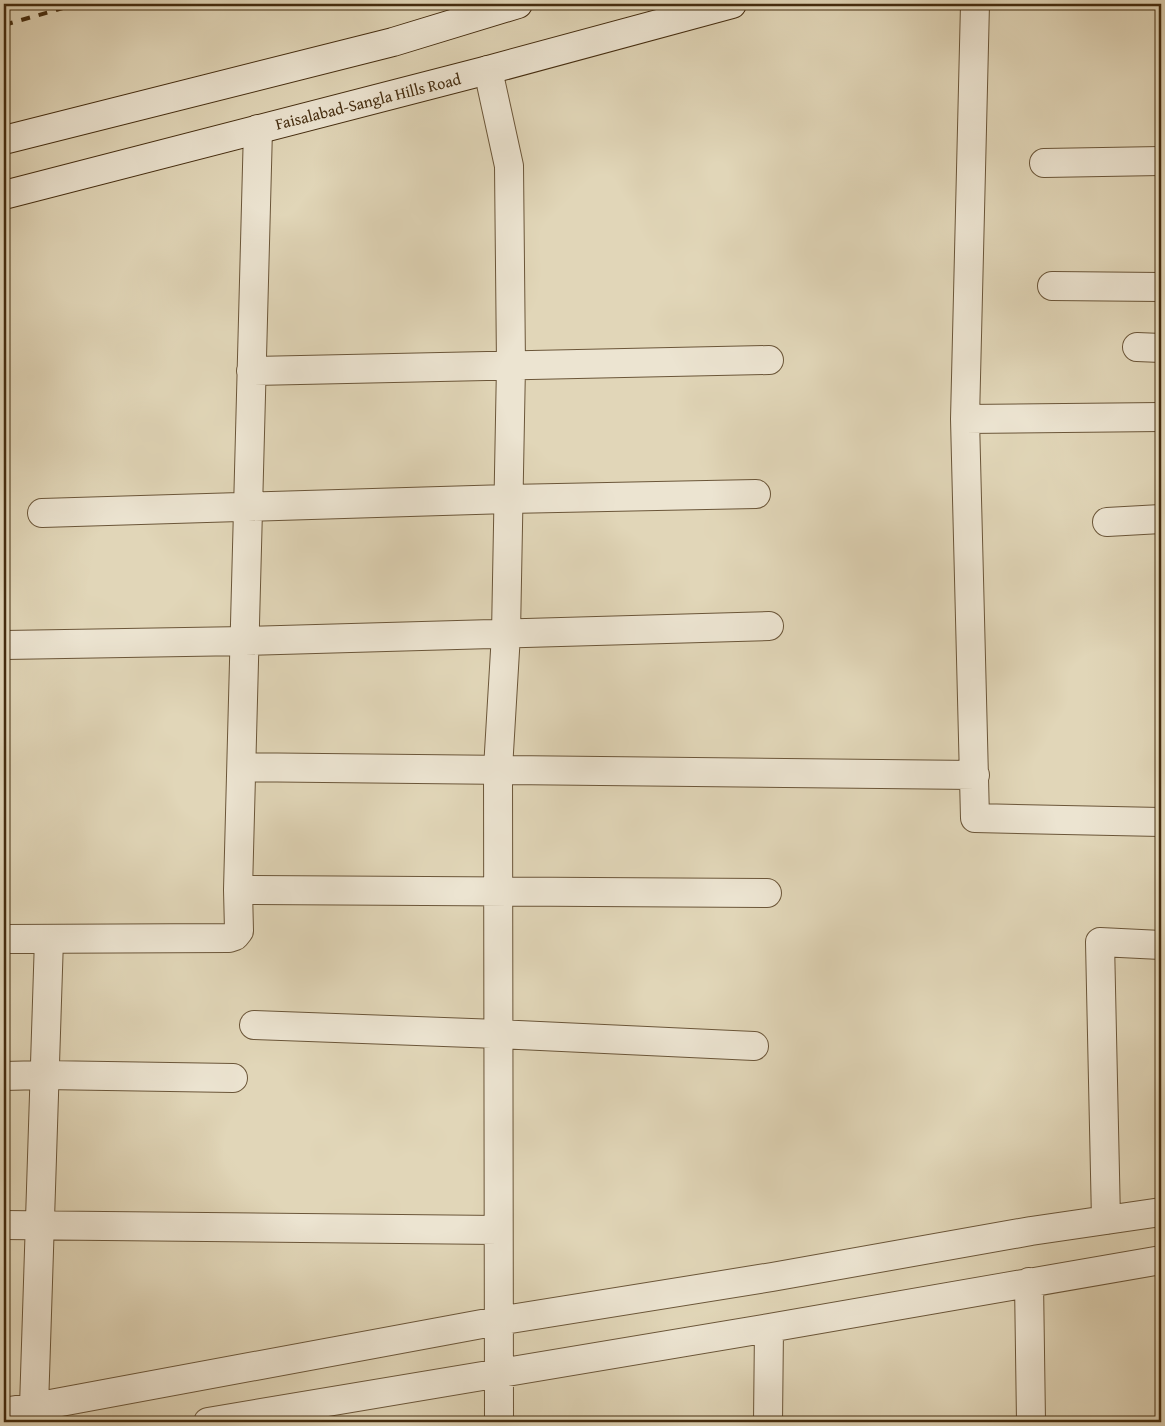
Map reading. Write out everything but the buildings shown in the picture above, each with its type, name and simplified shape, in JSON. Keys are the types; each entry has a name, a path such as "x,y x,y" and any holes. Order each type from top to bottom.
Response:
{"street":[{"path":"4,140 393,42 518,4"},
{"name":"Faisalabad-Sangla Hills Road","path":"4,194 488,70 732,4"},
{"path":"975,4 965,419 975,818 1161,822"},
{"path":"488,70 509,166 511,364 506,634 498,769 499,1422"},
{"path":"4,939 229,938 235,936 239,931 238,890 258,129"},
{"path":"1044,163 1161,161"},
{"path":"1052,286 1161,287"},
{"path":"252,371 769,360"},
{"path":"965,419 1161,417"},
{"path":"42,513 508,499 756,494"},
{"path":"1107,522 1161,519"},
{"path":"5,645 245,641 769,626"},
{"path":"242,767 975,775"},
{"path":"238,890 767,893"},
{"path":"34,1407 49,939"},
{"path":"1106,1220 1100,942 1161,945"},
{"path":"254,1025 754,1046"},
{"path":"4,1076 233,1078"},
{"path":"4,1412 498,1321 782,1275 1031,1230 1161,1212"},
{"path":"4,1226 498,1230"},
{"path":"224,1421 1161,1260"},
{"path":"1029,1282 1032,1422"},
{"path":"768,1422 770,1328"}],"railway":[{"path":"4,25 77,4"}]}
